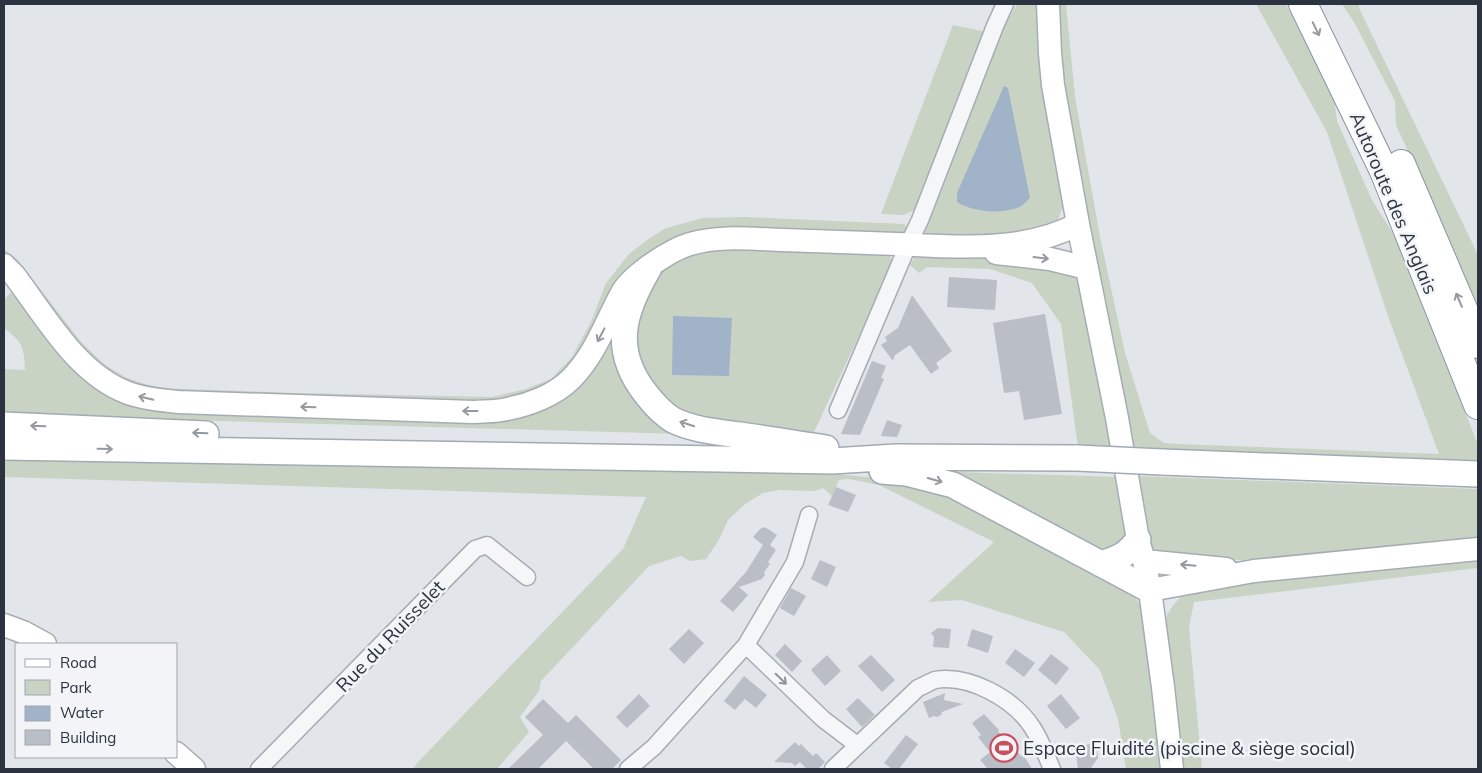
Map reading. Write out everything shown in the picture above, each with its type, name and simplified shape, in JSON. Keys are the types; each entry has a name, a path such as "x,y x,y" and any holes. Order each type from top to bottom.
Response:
{"highway":[{"name":"Autoroute des Anglais","path":"1303,4 1384,171 1478,404"},
{"name":"Autoroute des Anglais","path":"1323,4 1402,167 1478,344"}],"main road":[{"path":"649,268 630,302 626,320 625,355 638,385 673,420 712,431 896,457"},
{"path":"4,425 217,434 839,450"},
{"path":"4,447 730,460 832,461 896,457 1077,458 1478,474"},
{"path":"730,460 906,473 953,485 1150,590"},
{"path":"1101,564 1120,558 1130,552 1141,551"}],"street":[{"path":"838,410 920,220 995,26 1006,4"},
{"path":"1048,4 1053,85 1078,224 1150,590 1172,769"},
{"path":"4,265 14,275 74,355 87,368 109,384 129,394 178,402 473,412 506,410 528,404 551,393 571,379 590,355 623,291 631,280 678,248 698,242 722,239 958,246 1006,244 1038,240 1078,224"},
{"path":"958,246 998,254 1050,260 1087,268"},
{"path":"628,769 654,747 746,645 795,562 809,515"},
{"name":"Rue du Ruisselet","path":"259,769 475,549 487,545 527,577"},
{"path":"1150,590 1254,571 1478,549"},
{"path":"1141,551 1254,571"},
{"path":"4,625 44,643"},
{"path":"746,645 823,719 857,745"},
{"path":"833,769 918,688 934,680 961,680 982,687 999,696 1032,725 1052,769"},
{"path":"178,755 194,769"}],"green space":[{"path":"1017,4 1039,4 1037,25 1066,200 1056,224 1018,239 929,235 922,230 998,38"},
{"path":"1058,4 1066,4 1075,97 1100,237 1125,353 1150,433 1164,443 1439,454 1389,319 1327,132 1256,4 1286,4 1334,98 1337,121 1372,200 1400,245 1478,445 1478,460 1132,449 1064,103"},
{"path":"1342,4 1359,4 1359,8 1478,255 1478,311 1396,125 1395,101 1354,22"},
{"path":"953,25 987,32 917,209 903,215 881,214"},
{"path":"745,217 904,224 907,228 906,235 676,239 632,265 609,297 587,349 545,390 499,400 390,403 151,395 97,370 4,258 4,249 17,259 81,342 104,364 125,377 156,388 492,397 526,389 551,379 572,357 591,322 606,283 629,254 650,238 666,228 703,218"},
{"path":"729,248 889,255 893,263 814,432 702,424 670,406 645,383 632,348 636,309 647,288 662,271 687,258 702,252"},
{"path":"924,254 975,256 1048,265 1070,273 1082,284 1113,447 1078,447 1061,324 1032,283 990,269 927,267 919,273 910,265 915,257"},
{"path":"15,288 118,394 531,409 616,323 683,434 4,415 4,369 25,370 23,350 19,342 4,328 4,300"},
{"path":"4,459 233,464 690,469 827,473 905,481 962,498 1128,589 1141,605 1164,769 1126,769 1118,719 1100,670 1064,632 962,600 928,602 994,542 879,485 848,479 839,480 832,496 823,488 815,491 779,490 763,493 745,504 728,520 719,540 706,559 690,561 681,556 649,566 541,681 539,691 520,717 529,732 497,769 413,769 623,549 646,497 4,477"},
{"path":"956,472 1121,477 1129,534 1104,556 952,474"},
{"path":"1136,476 1478,489 1478,543 1291,558 1212,561 1152,553"},
{"path":"1478,559 1478,568 1194,602 1189,627 1202,769 1179,769 1164,632 1167,615 1174,604 1187,591 1284,576"}],"water":[{"path":"1004,86 1008,88 1030,198 1021,206 1010,210 978,210 957,202 957,193"},
{"path":"673,316 732,318 729,376 672,375"}],"building":[{"path":"949,277 997,280 995,310 947,307"},
{"path":"912,295 952,351 936,363 939,368 931,374 910,345 895,355 893,361 881,345 887,341 885,337 898,328"},
{"path":"1045,314 1062,414 1024,420 1019,391 1004,393 993,323"},
{"path":"872,361 886,366 881,378 884,379 860,435 841,434"},
{"path":"887,420 902,425 897,437 881,436"},
{"path":"836,487 856,495 848,512 828,505"},
{"path":"765,527 777,535 770,545 776,550 768,562 770,564 764,572 765,575 762,579 739,587 748,595 733,612 720,601 746,572 763,545 753,537 760,529"},
{"path":"820,560 836,567 827,587 811,579"},
{"path":"791,588 806,596 794,616 780,608"},
{"path":"938,628 951,629 949,648 933,647 934,637 931,633"},
{"path":"689,629 704,643 684,664 669,649"},
{"path":"972,629 993,636 988,653 967,646"},
{"path":"785,644 802,661 792,672 775,655"},
{"path":"1015,649 1035,663 1024,677 1005,663"},
{"path":"1051,654 1069,668 1056,685 1038,670"},
{"path":"827,655 841,671 825,686 811,670"},
{"path":"871,655 895,680 882,692 858,666"},
{"path":"744,676 767,695 756,708 745,699 735,710 724,701"},
{"path":"945,693 944,700 963,704 942,712 937,717 929,718 923,702"},
{"path":"639,694 650,706 627,728 616,717"},
{"path":"1061,694 1080,718 1066,729 1047,706"},
{"path":"858,698 875,715 862,727 846,709"},
{"path":"543,699 568,723 576,715 621,760 612,769 594,769 566,741 538,769 508,769 543,735 525,717"},
{"path":"984,714 999,730 1013,750 1015,749 1021,756 1024,756 1032,769 988,769 980,760 990,752 978,737 981,735 972,723"},
{"path":"906,735 918,744 899,769 892,769 884,763"},
{"path":"795,742 799,746 801,744 813,756 816,753 825,762 818,769 807,769 800,762 795,766 792,763 774,762"},
{"path":"1090,744 1091,748 1097,751 1098,758 1091,768 1078,769 1075,747"}],"place":[{"name":"Espace Fluidité (piscine & siège social)","path":"1004,748"}]}
